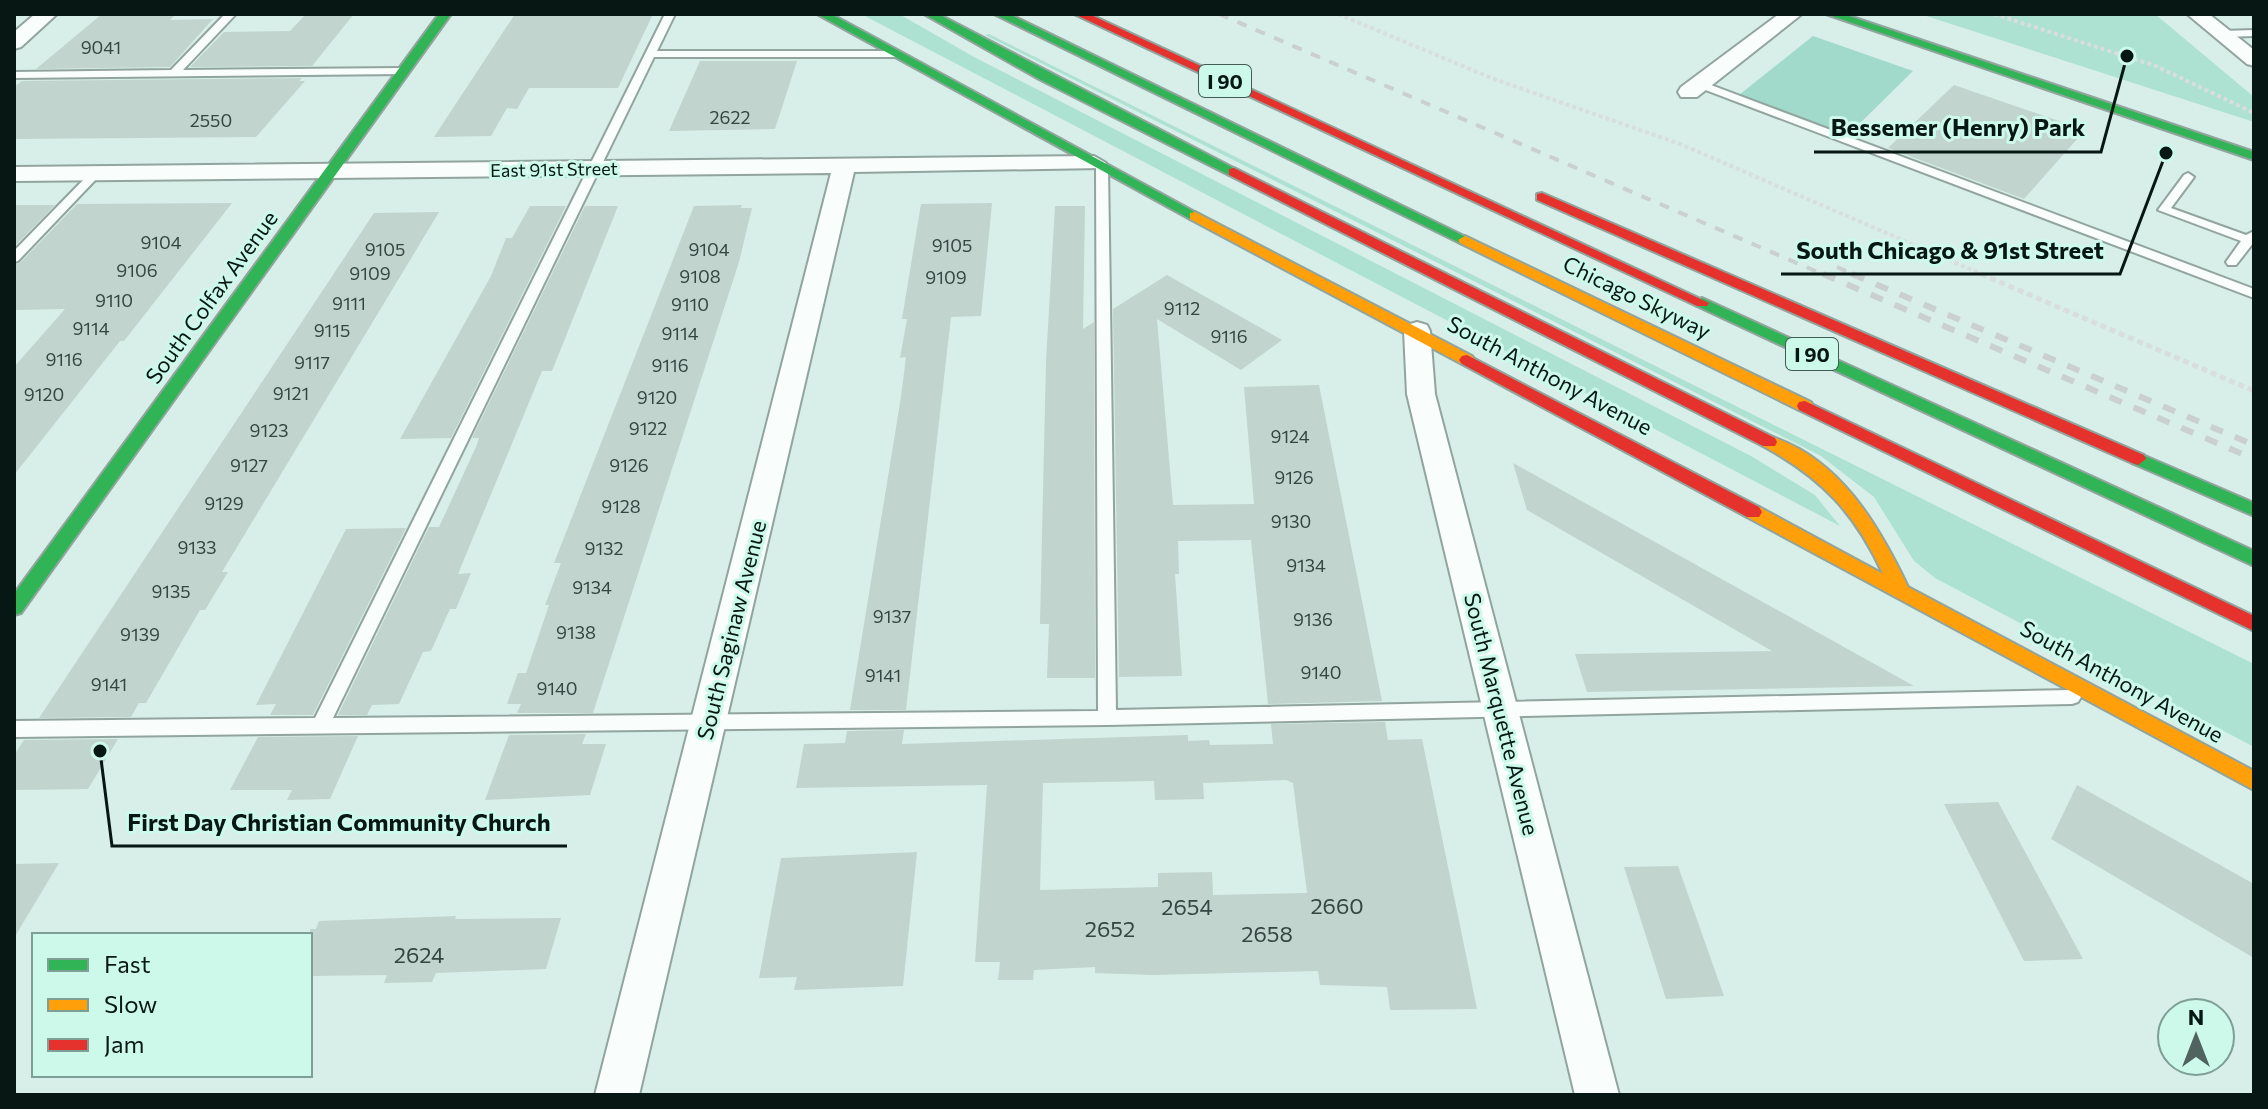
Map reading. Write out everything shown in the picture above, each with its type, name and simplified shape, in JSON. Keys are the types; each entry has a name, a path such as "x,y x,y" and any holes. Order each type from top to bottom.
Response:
{"main road":[{"name":"South Colfax Avenue","path":"14,608 445,14"},
{"name":"South Anthony Avenue","path":"823,14 1098,165 1899,587 2254,781"},
{"path":"930,14 1043,76 1805,460 1854,501 1872,528 1899,587"},
{"name":"Chicago Skyway","path":"1000,14 2254,624"},
{"name":"Chicago Skyway","path":"1080,14 2254,559"},
{"path":"1123,14 1195,46"},
{"path":"1832,14 2254,156"},
{"path":"1518,186 2254,510"}],"street":[{"path":"14,43 47,14"},
{"path":"1694,88 1792,14"},
{"path":"2197,14 2254,60"},
{"name":"East 91st Street","path":"14,174 1098,165"},
{"name":"South Saginaw Avenue","path":"617,1095 844,166"},
{"name":"South Marquette Avenue","path":"1417,331 1421,394 1597,1095"}],"lane":[{"path":"174,73 231,14"},
{"path":"320,727 670,14"},
{"path":"2222,34 2254,33"},
{"path":"649,54 895,54"},
{"path":"14,75 404,71"},
{"path":"1694,88 2254,294"},
{"path":"1098,165 1107,718"},
{"path":"14,258 95,174"},
{"path":"2188,177 2164,210 2252,236 2232,262"},
{"path":"14,729 1107,718 2099,696"}],"path":[{"path":"1338,14 1494,79 1603,114 1680,144 2254,391"},
{"path":"1994,14 2156,66 2254,113"}],"green space":[{"path":"861,14 899,14 974,57 1751,456 1815,495 1840,526"},
{"path":"1920,14 2155,14 2254,97 2254,122"},
{"path":"989,34 2254,664 2254,747 1935,578 1914,561 1874,497 1821,456 985,35"},
{"path":"1813,36 1913,71 1848,135 1739,95"}],"building":[{"path":"102,14 176,14 170,20 213,19 170,67 36,69"},
{"path":"306,14 354,14 312,66 190,67 224,32 290,31"},
{"path":"515,14 653,14 618,88 529,88 517,109 507,108 491,136 434,137"},
{"path":"700,61 797,61 775,129 669,131"},
{"path":"302,78 299,81 305,81 256,137 14,139 14,87 22,81"},
{"path":"1954,85 2085,130 2024,199 1888,148"},
{"path":"232,203 14,475 14,367 65,309 14,310 14,265 20,263 77,204"},
{"path":"992,203 981,316 951,317 906,710 850,710 901,397 906,357 900,358 907,319 902,319 921,204"},
{"path":"14,205 55,205 14,247"},
{"path":"742,205 741,208 752,208 739,262 593,713 517,713 521,704 507,704 518,673 526,673 549,605 545,605 561,563 554,563 694,206"},
{"path":"530,206 566,206 451,438 400,439 491,276 506,238 512,238"},
{"path":"585,206 618,206 552,371 542,371 458,574 471,573 456,609 450,609 431,651 423,652 399,704 372,705 367,715 338,715 429,527 439,527 479,438 472,438"},
{"path":"1055,206 1085,206 1083,329 1094,322 1095,678 1047,678 1049,624 1040,624 1046,361"},
{"path":"439,212 222,572 228,572 205,610 200,610 146,703 139,703 131,717 39,718 374,213"},
{"path":"1167,275 1282,340 1241,370 1157,319 1173,505 1254,504 1244,387 1319,385 1382,701 1268,704 1251,540 1178,541 1179,574 1175,574 1182,676 1119,677 1113,309"},
{"path":"1513,463 1914,686 1587,692 1575,654 1772,651 1527,510"},
{"path":"406,528 313,715 270,715 276,704 256,705 346,529"},
{"path":"1385,722 1388,740 1422,739 1477,1009 1390,1010 1387,987 1320,985 1318,971 1152,975 1095,973 1095,967 1034,970 1033,980 998,980 1000,962 975,962 987,785 796,788 804,744 845,743 847,731 904,730 902,744 1188,735 1188,741 1209,740 1210,745 1273,744 1271,724","holes":["1286,780 1293,783 1307,893 1213,895 1212,872 1158,873 1158,887 1040,890 1043,783 1154,781 1155,800 1204,799 1203,783"]},
{"path":"586,734 582,744 606,744 590,795 485,800 509,735"},
{"path":"358,736 330,799 287,800 292,790 230,790 258,737"},
{"path":"118,739 88,789 14,790 14,755 24,740"},
{"path":"2077,785 2254,884 2254,958 2051,839"},
{"path":"1998,802 2083,959 2024,961 1944,804"},
{"path":"917,852 903,986 794,990 797,977 759,978 781,858"},
{"path":"59,863 14,938 14,864"},
{"path":"1678,866 1724,996 1666,999 1624,867"},
{"path":"456,916 455,919 561,918 546,969 436,973 432,982 384,983 387,975 312,976 310,929 316,929 319,921"}],"railway":[{"path":"1219,14 1827,276"},
{"path":"1837,267 1857,276"},
{"path":"1823,274 2254,459"},
{"path":"1852,274 2254,445"}],"traffic: fast":[{"path":"14,608 445,14"},
{"path":"823,14 1195,216"},
{"path":"930,14 1043,76 1234,172"},
{"path":"1000,14 1465,240"},
{"path":"1832,14 2254,156"},
{"path":"1702,303 2254,559"},
{"path":"2138,459 2254,510"}],"traffic: slow":[{"path":"1195,216 1467,360"},
{"path":"1465,240 1805,406"},
{"path":"1769,442 1815,469 1848,501 1875,539 1899,587"},
{"path":"1753,512 2254,781"}],"traffic: jam":[{"path":"1080,14 1702,303"},
{"path":"1234,172 1769,442"},
{"path":"1542,197 2138,459"},
{"path":"1467,360 1753,512"},
{"path":"1805,406 2254,624"}],"place":[{"name":"Bessemer (Henry) Park","path":"2127,56"},
{"name":"South Chicago & 91st Street","path":"2166,153"},
{"name":"First Day Christian Community Church","path":"100,751"}]}
